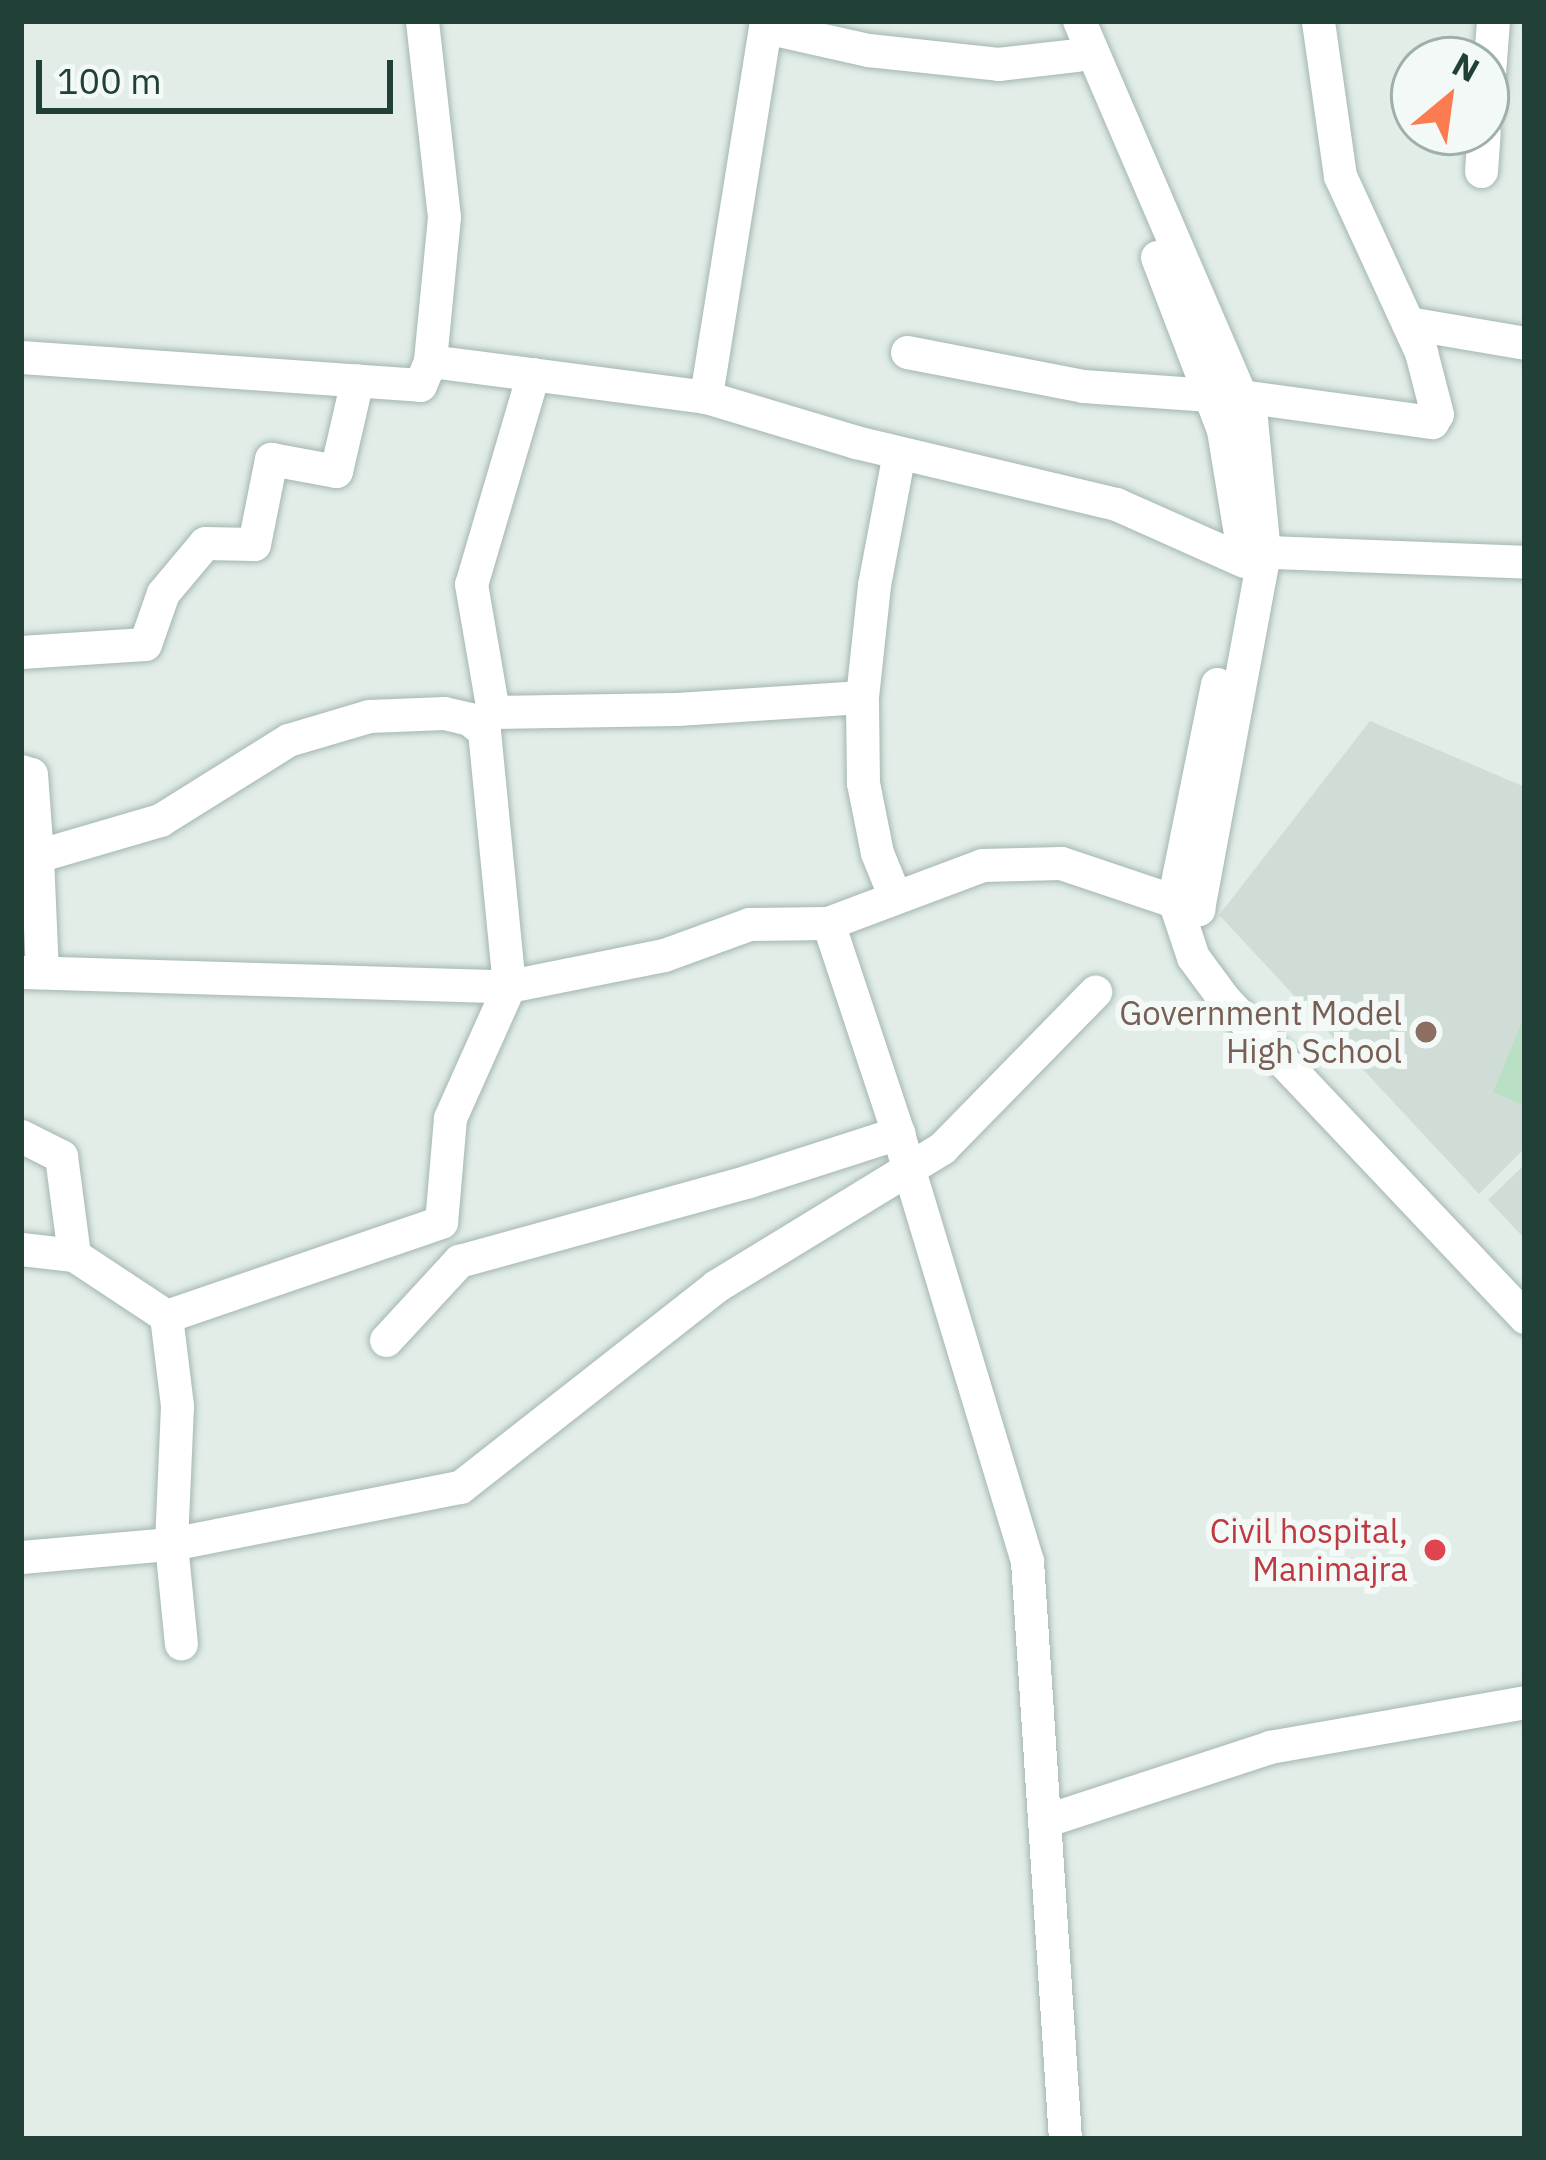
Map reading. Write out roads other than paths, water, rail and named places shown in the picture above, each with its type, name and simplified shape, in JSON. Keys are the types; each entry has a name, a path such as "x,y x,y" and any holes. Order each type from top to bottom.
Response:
{"street":[{"path":"21,358 420,385 430,361 444,218 422,21"},
{"path":"907,352 1083,386 1225,395 1432,422 1437,414 1408,323 1340,176 1318,21"},
{"path":"706,397 766,24 868,50 998,64 1077,28 1225,395 1251,420 1250,555 1186,906 1193,957 1224,999 1525,1317"},
{"path":"1481,171 1482,156"},
{"path":"1408,323 1525,343"},
{"path":"430,361 706,397 899,453 1116,504 1250,555 1525,562"},
{"path":"533,374 471,584 493,712 677,709 862,697"},
{"path":"21,652 145,644 163,593 206,543 254,544 271,459 336,471 357,380"},
{"path":"895,897 877,853 863,783 862,697 874,584 899,453"},
{"path":"37,856 160,820 288,740 369,716 444,713 470,719 484,731 508,986 450,1118 441,1222 166,1316"},
{"path":"21,771 31,774 37,856 31,972 508,986 664,955 748,924 828,923 982,865 1061,863 1186,906"},
{"path":"828,923 898,1133 1028,1561 1065,2139"},
{"path":"21,1557 171,1544 460,1487 716,1286 942,1148 1095,992"},
{"path":"386,1340 459,1261 748,1181 898,1133"},
{"path":"21,1136 61,1156 74,1256"},
{"path":"21,1249 74,1256 166,1316 177,1406 171,1544 181,1644"},
{"path":"1044,1821 1270,1747 1525,1702"}],"place":[{"name":"Government Model High School","path":"1426,1032"},
{"name":"Civil hospital, Manimajra","path":"1435,1550"}]}
